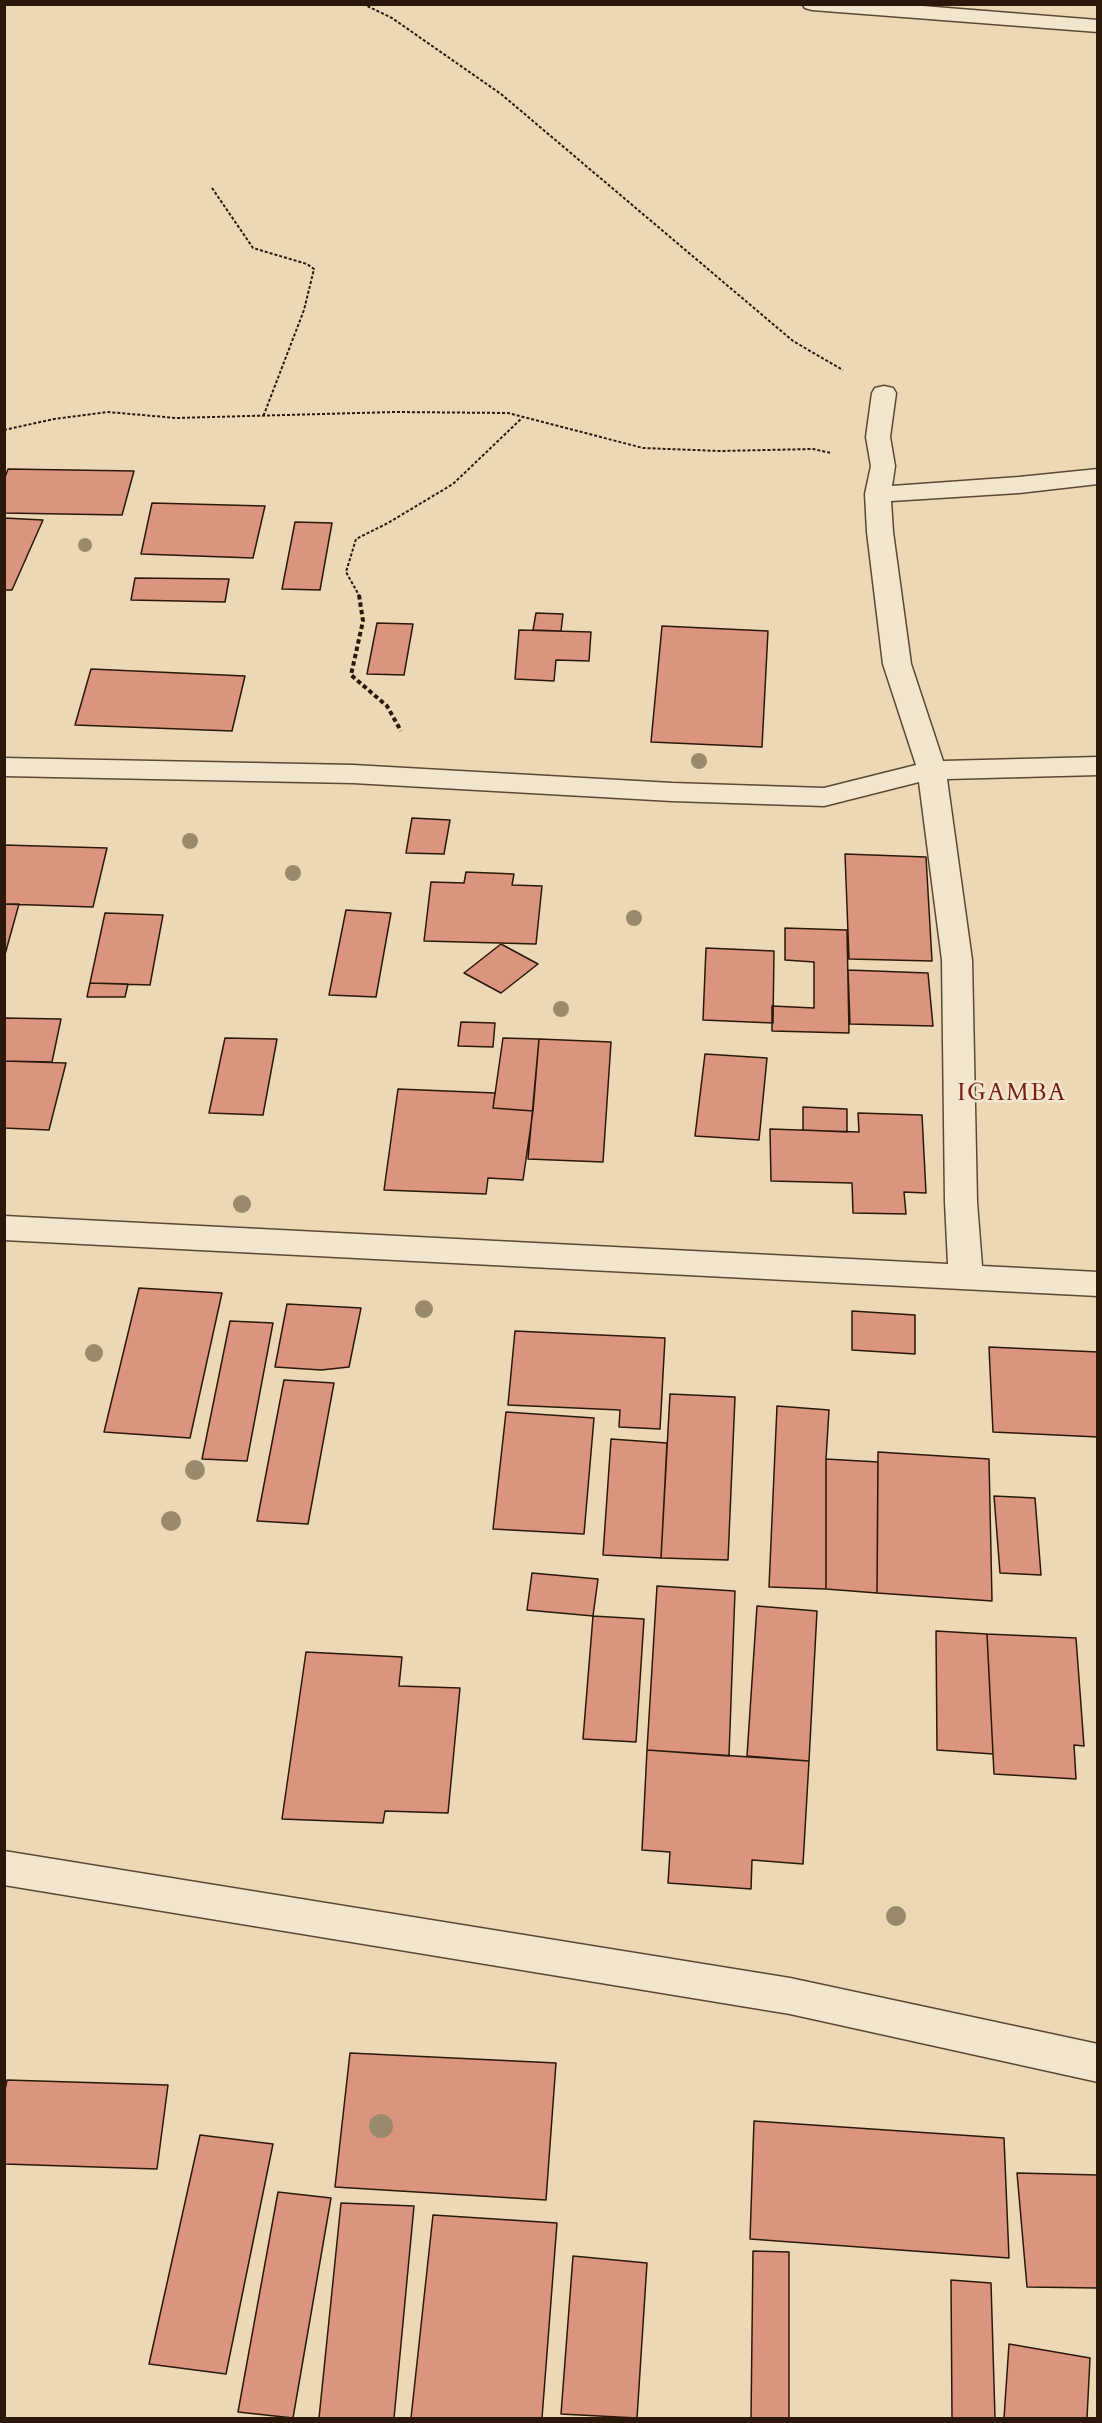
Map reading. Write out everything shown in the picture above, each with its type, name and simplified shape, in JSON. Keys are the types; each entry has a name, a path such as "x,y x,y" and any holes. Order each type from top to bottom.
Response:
{"street":[{"path":"812,4 1098,26"},
{"path":"884,393 878,437 883,466 878,494 880,532 897,664 932,770 957,960 961,1202 966,1278"},
{"path":"878,494 1019,485 1098,476"},
{"path":"4,767 354,774 672,792 824,797 932,770 1098,766"},
{"path":"4,1228 1098,1284"},
{"path":"4,1868 790,1996 1098,2063"}],"path":[{"path":"363,4 392,18 501,94 793,341 884,393"},
{"path":"212,188 253,249 307,264 314,269 304,310 263,417"},
{"path":"4,430 54,419 108,412 176,418 406,412 508,413 643,448 720,451 813,449 883,466"},
{"path":"417,778 405,738 387,706 351,675 363,621 359,591 346,572 356,539 388,523 453,484 523,417"}],"building":[{"path":"8,469 134,471 122,515 4,513 4,480"},
{"path":"152,503 265,506 253,558 141,554"},
{"path":"4,518 43,520 12,590 4,590"},
{"path":"295,522 332,523 320,590 282,589"},
{"path":"135,578 229,579 225,602 131,600"},
{"path":"536,613 563,614 561,631 533,630"},
{"path":"377,623 413,624 404,675 367,674"},
{"path":"662,626 768,631 762,747 651,742"},
{"path":"519,630 591,632 589,661 556,660 554,681 515,679"},
{"path":"91,669 245,676 232,731 75,725"},
{"path":"412,818 450,820 444,854 406,853"},
{"path":"4,845 107,848 93,907 4,904"},
{"path":"845,854 926,857 932,961 849,959"},
{"path":"466,872 514,874 512,885 542,886 536,944 424,941 431,882 464,883"},
{"path":"4,904 19,904 4,958"},
{"path":"346,910 391,913 376,997 329,995"},
{"path":"105,913 163,915 150,985 90,983"},
{"path":"785,928 847,930 849,1033 772,1031 772,1006 814,1008 814,962 785,960"},
{"path":"501,944 538,964 501,993 464,973"},
{"path":"706,948 774,951 773,1023 703,1020"},
{"path":"848,970 928,973 933,1026 850,1024"},
{"path":"90,983 128,984 125,997 87,997"},
{"path":"4,1018 61,1019 52,1062 4,1061"},
{"path":"461,1022 495,1023 493,1047 458,1046"},
{"path":"225,1038 277,1039 263,1115 209,1113"},
{"path":"503,1038 539,1039 533,1111 493,1108"},
{"path":"539,1039 611,1042 603,1162 528,1159"},
{"path":"705,1054 767,1058 759,1140 695,1136"},
{"path":"4,1061 66,1063 49,1130 4,1128"},
{"path":"398,1089 495,1093 493,1108 533,1111 523,1180 488,1178 486,1194 384,1190"},
{"path":"803,1107 847,1109 847,1132 803,1130"},
{"path":"858,1113 922,1115 926,1193 904,1192 906,1214 853,1213 852,1183 771,1181 770,1129 859,1132"},
{"path":"139,1288 222,1293 190,1438 104,1432"},
{"path":"287,1304 361,1308 349,1367 321,1370 275,1367"},
{"path":"852,1311 915,1315 915,1354 852,1350"},
{"path":"230,1321 273,1323 247,1461 202,1459"},
{"path":"515,1331 665,1338 660,1429 619,1427 620,1410 508,1405"},
{"path":"989,1347 1098,1352 1098,1437 993,1432"},
{"path":"284,1380 334,1383 308,1524 257,1521"},
{"path":"670,1394 735,1397 728,1560 661,1558"},
{"path":"777,1406 829,1410 826,1459 826,1589 769,1587"},
{"path":"506,1412 594,1418 584,1534 493,1529"},
{"path":"611,1439 667,1443 661,1558 603,1555"},
{"path":"878,1452 989,1459 992,1601 877,1593"},
{"path":"826,1459 878,1462 877,1593 826,1589"},
{"path":"994,1496 1035,1498 1041,1575 1000,1573"},
{"path":"532,1573 598,1579 593,1616 527,1610"},
{"path":"657,1586 735,1591 729,1756 647,1750"},
{"path":"757,1606 817,1611 809,1761 747,1756"},
{"path":"593,1616 644,1619 636,1742 583,1739"},
{"path":"936,1631 987,1634 993,1754 937,1750"},
{"path":"987,1634 1076,1638 1084,1746 1074,1745 1076,1779 994,1774"},
{"path":"306,1652 402,1657 399,1686 460,1688 448,1813 385,1811 383,1823 282,1819"},
{"path":"647,1750 809,1761 803,1864 752,1860 751,1889 668,1883 670,1852 642,1850"},
{"path":"350,2053 556,2063 546,2200 335,2187"},
{"path":"7,2080 168,2085 157,2169 4,2164 4,2095"},
{"path":"754,2121 1004,2138 1009,2258 750,2239"},
{"path":"200,2135 273,2144 226,2374 149,2364"},
{"path":"1017,2173 1098,2175 1098,2288 1027,2287"},
{"path":"278,2192 331,2198 293,2418 238,2412"},
{"path":"341,2203 414,2206 394,2418 319,2418"},
{"path":"433,2215 557,2223 542,2418 411,2418"},
{"path":"753,2251 789,2252 789,2418 751,2418"},
{"path":"573,2256 647,2263 637,2418 561,2414"},
{"path":"951,2280 991,2283 995,2418 952,2418"},
{"path":"1009,2344 1090,2358 1087,2418 1004,2418"}],"district":[{"name":"IGAMBA","path":"1012,1094"}]}
